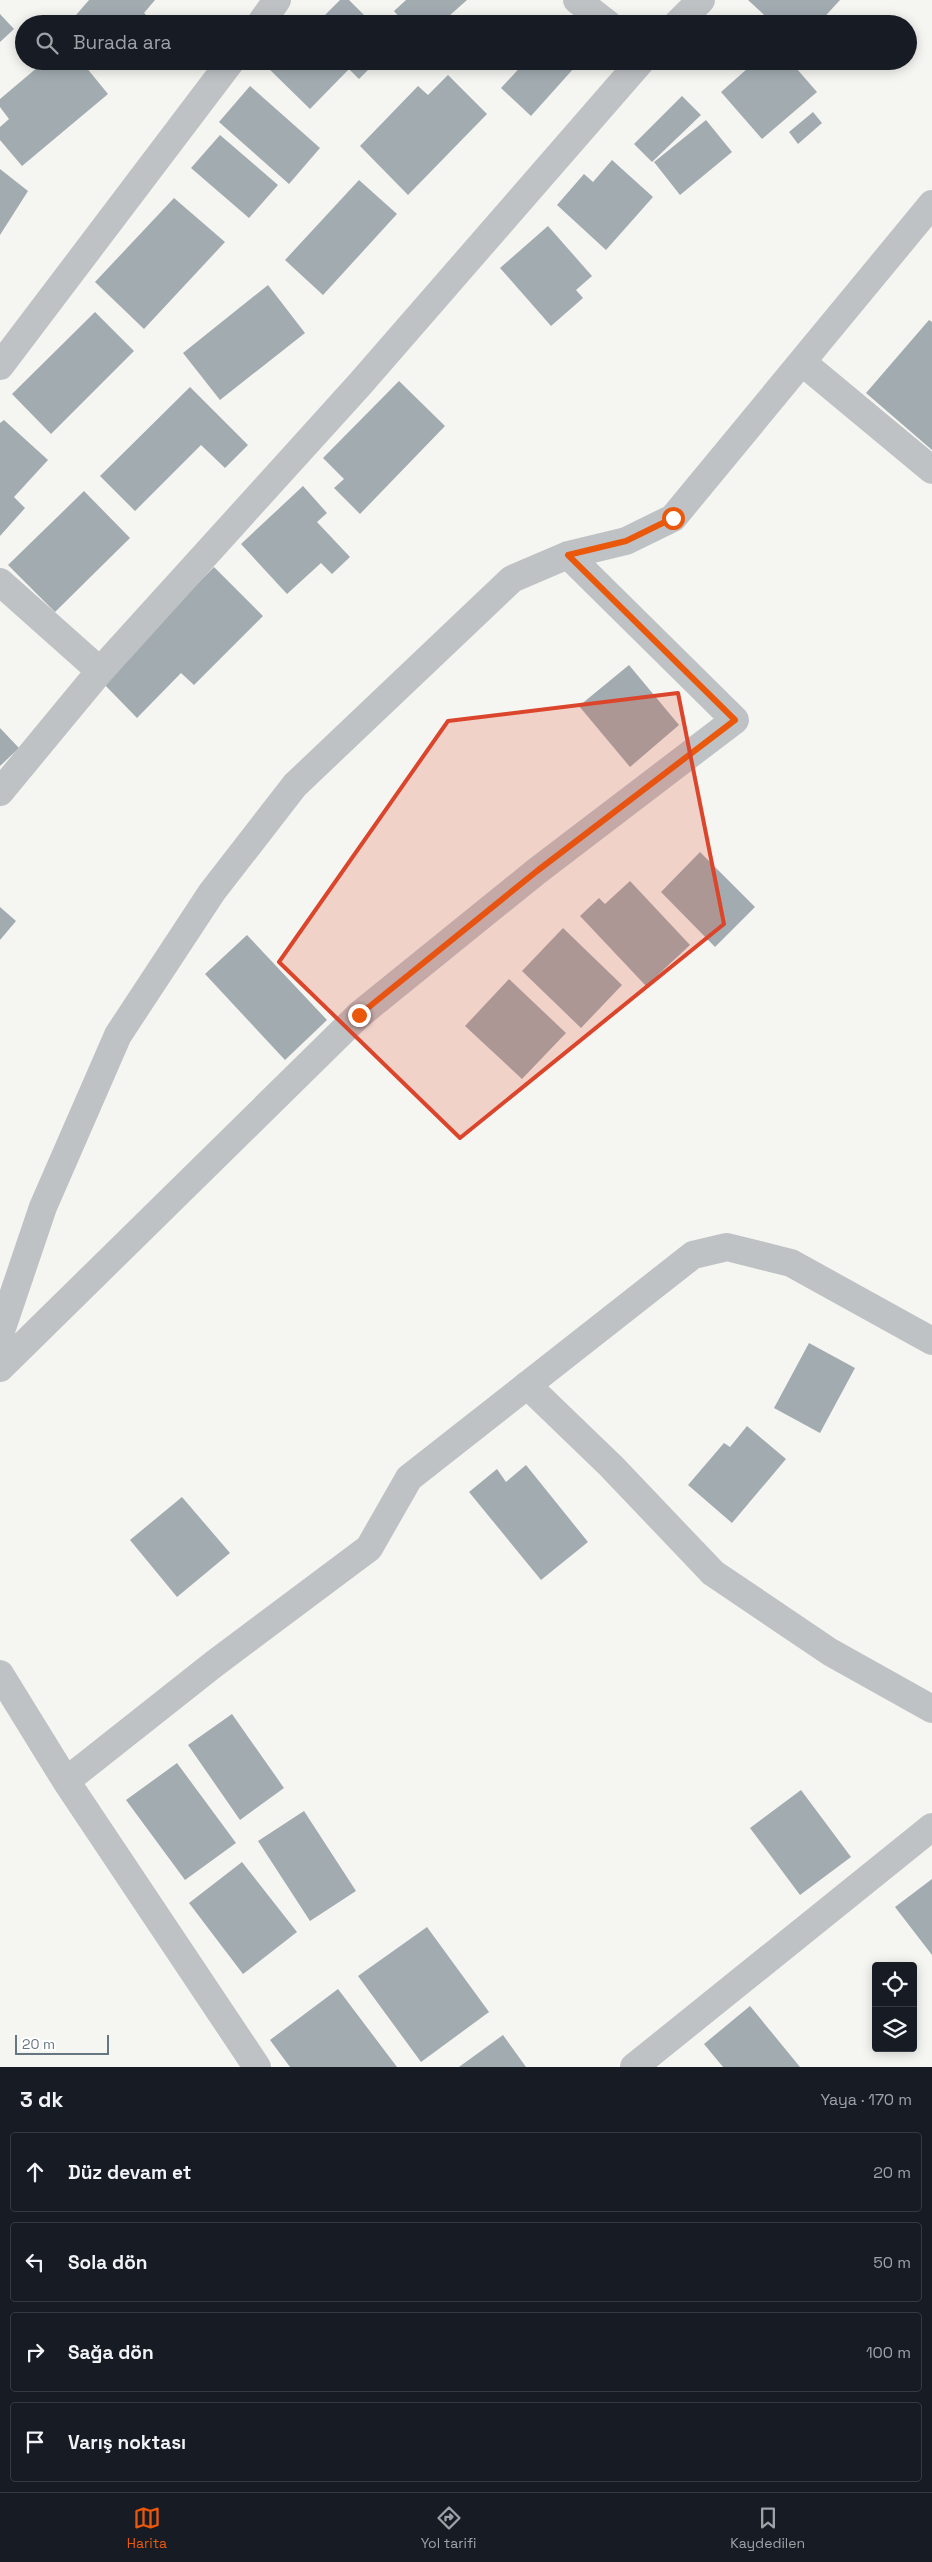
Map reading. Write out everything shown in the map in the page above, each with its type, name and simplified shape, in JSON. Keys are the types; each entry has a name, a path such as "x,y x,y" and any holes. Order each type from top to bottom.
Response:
{"street":[{"path":"266,15 277,0"},
{"path":"577,0 596,15"},
{"path":"686,15 701,0"},
{"path":"0,366 224,70"},
{"path":"0,792 100,671 360,384 633,70"},
{"path":"0,1334 43,1207 118,1036 212,892 295,786 512,579 568,555 626,541 673,518 932,204"},
{"path":"802,362 932,470"},
{"path":"0,1368 359,1015 537,871 735,720 568,555"},
{"path":"0,582 100,671"},
{"path":"66,1782 214,1664 369,1548 409,1478 693,1255 727,1247 791,1263 929,1334"},
{"path":"527,1385 611,1466 713,1573 830,1652 932,1709"},
{"path":"0,1674 66,1782 257,2067"},
{"path":"634,2067 932,1827"}],"highlighted area":[{"path":"678,693 724,924 460,1138 279,962 448,721"}],"building":[{"path":"89,0 155,0 144,13 146,15 76,15"},
{"path":"340,0 349,0 364,15 325,15"},
{"path":"406,0 467,0 450,15 397,15 394,11"},
{"path":"748,0 840,0 826,15 764,15"},
{"path":"0,14 14,29 0,42"},
{"path":"34,70 88,70 108,94 22,166 0,140 0,127 9,119 0,107 0,99"},
{"path":"270,70 348,70 310,109"},
{"path":"350,70 368,70 359,79"},
{"path":"518,70 572,70 531,116 501,88"},
{"path":"746,70 798,70 817,92 762,139 721,92"},
{"path":"448,75 487,114 408,195 360,146 418,86 428,95"},
{"path":"250,86 320,148 289,184 219,122"},
{"path":"682,96 701,115 652,162 634,144"},
{"path":"813,112 822,123 798,144 789,132"},
{"path":"706,120 732,152 680,195 654,162"},
{"path":"220,135 278,185 249,218 191,168"},
{"path":"612,160 653,197 606,250 557,205 584,174 593,182"},
{"path":"0,169 28,191 0,235"},
{"path":"359,180 397,214 323,295 285,260"},
{"path":"174,198 225,242 144,329 95,282"},
{"path":"548,226 592,276 576,290 583,298 551,326 500,268"},
{"path":"268,285 305,333 220,400 183,353"},
{"path":"95,312 134,351 51,434 12,394"},
{"path":"929,320 932,322 932,450 866,393"},
{"path":"399,381 445,426 360,514 334,488 344,479 323,458"},
{"path":"190,387 248,445 225,468 201,445 135,511 100,476"},
{"path":"4,420 48,460 14,497 25,508 0,536 0,423"},
{"path":"303,486 327,513 317,522 350,557 332,574 321,563 287,594 241,544"},
{"path":"84,491 130,538 55,612 8,565"},
{"path":"214,567 263,616 194,685 181,673 137,718 101,681"},
{"path":"629,665 679,725 630,767 579,706"},
{"path":"0,728 19,748 0,766"},
{"path":"700,852 755,907 715,947 661,892"},
{"path":"630,881 690,945 646,986 580,916 599,898 605,904"},
{"path":"0,907 16,921 0,940"},
{"path":"563,928 622,985 581,1028 522,971"},
{"path":"247,935 327,1020 285,1060 205,974"},
{"path":"509,979 566,1033 522,1079 465,1026"},
{"path":"809,1343 855,1368 820,1433 774,1408"},
{"path":"747,1426 786,1459 732,1523 688,1485 724,1443 730,1447"},
{"path":"526,1465 588,1542 541,1580 469,1492 497,1469 506,1482"},
{"path":"182,1497 230,1553 177,1597 130,1540"},
{"path":"232,1714 284,1788 240,1820 188,1745"},
{"path":"177,1763 236,1843 185,1880 126,1800"},
{"path":"801,1790 851,1857 800,1895 750,1828"},
{"path":"304,1811 356,1891 310,1921 258,1841"},
{"path":"242,1862 297,1932 243,1974 189,1903"},
{"path":"932,1879 932,1955 895,1907"},
{"path":"427,1927 489,2012 421,2062 358,1976"},
{"path":"338,1989 397,2067 290,2067 270,2040"},
{"path":"750,2006 800,2067 723,2067 704,2044"},
{"path":"503,2035 526,2067 459,2067"}],"route":[{"path":"359,1015 537,871 735,720 568,555 626,541 673,518"}]}
